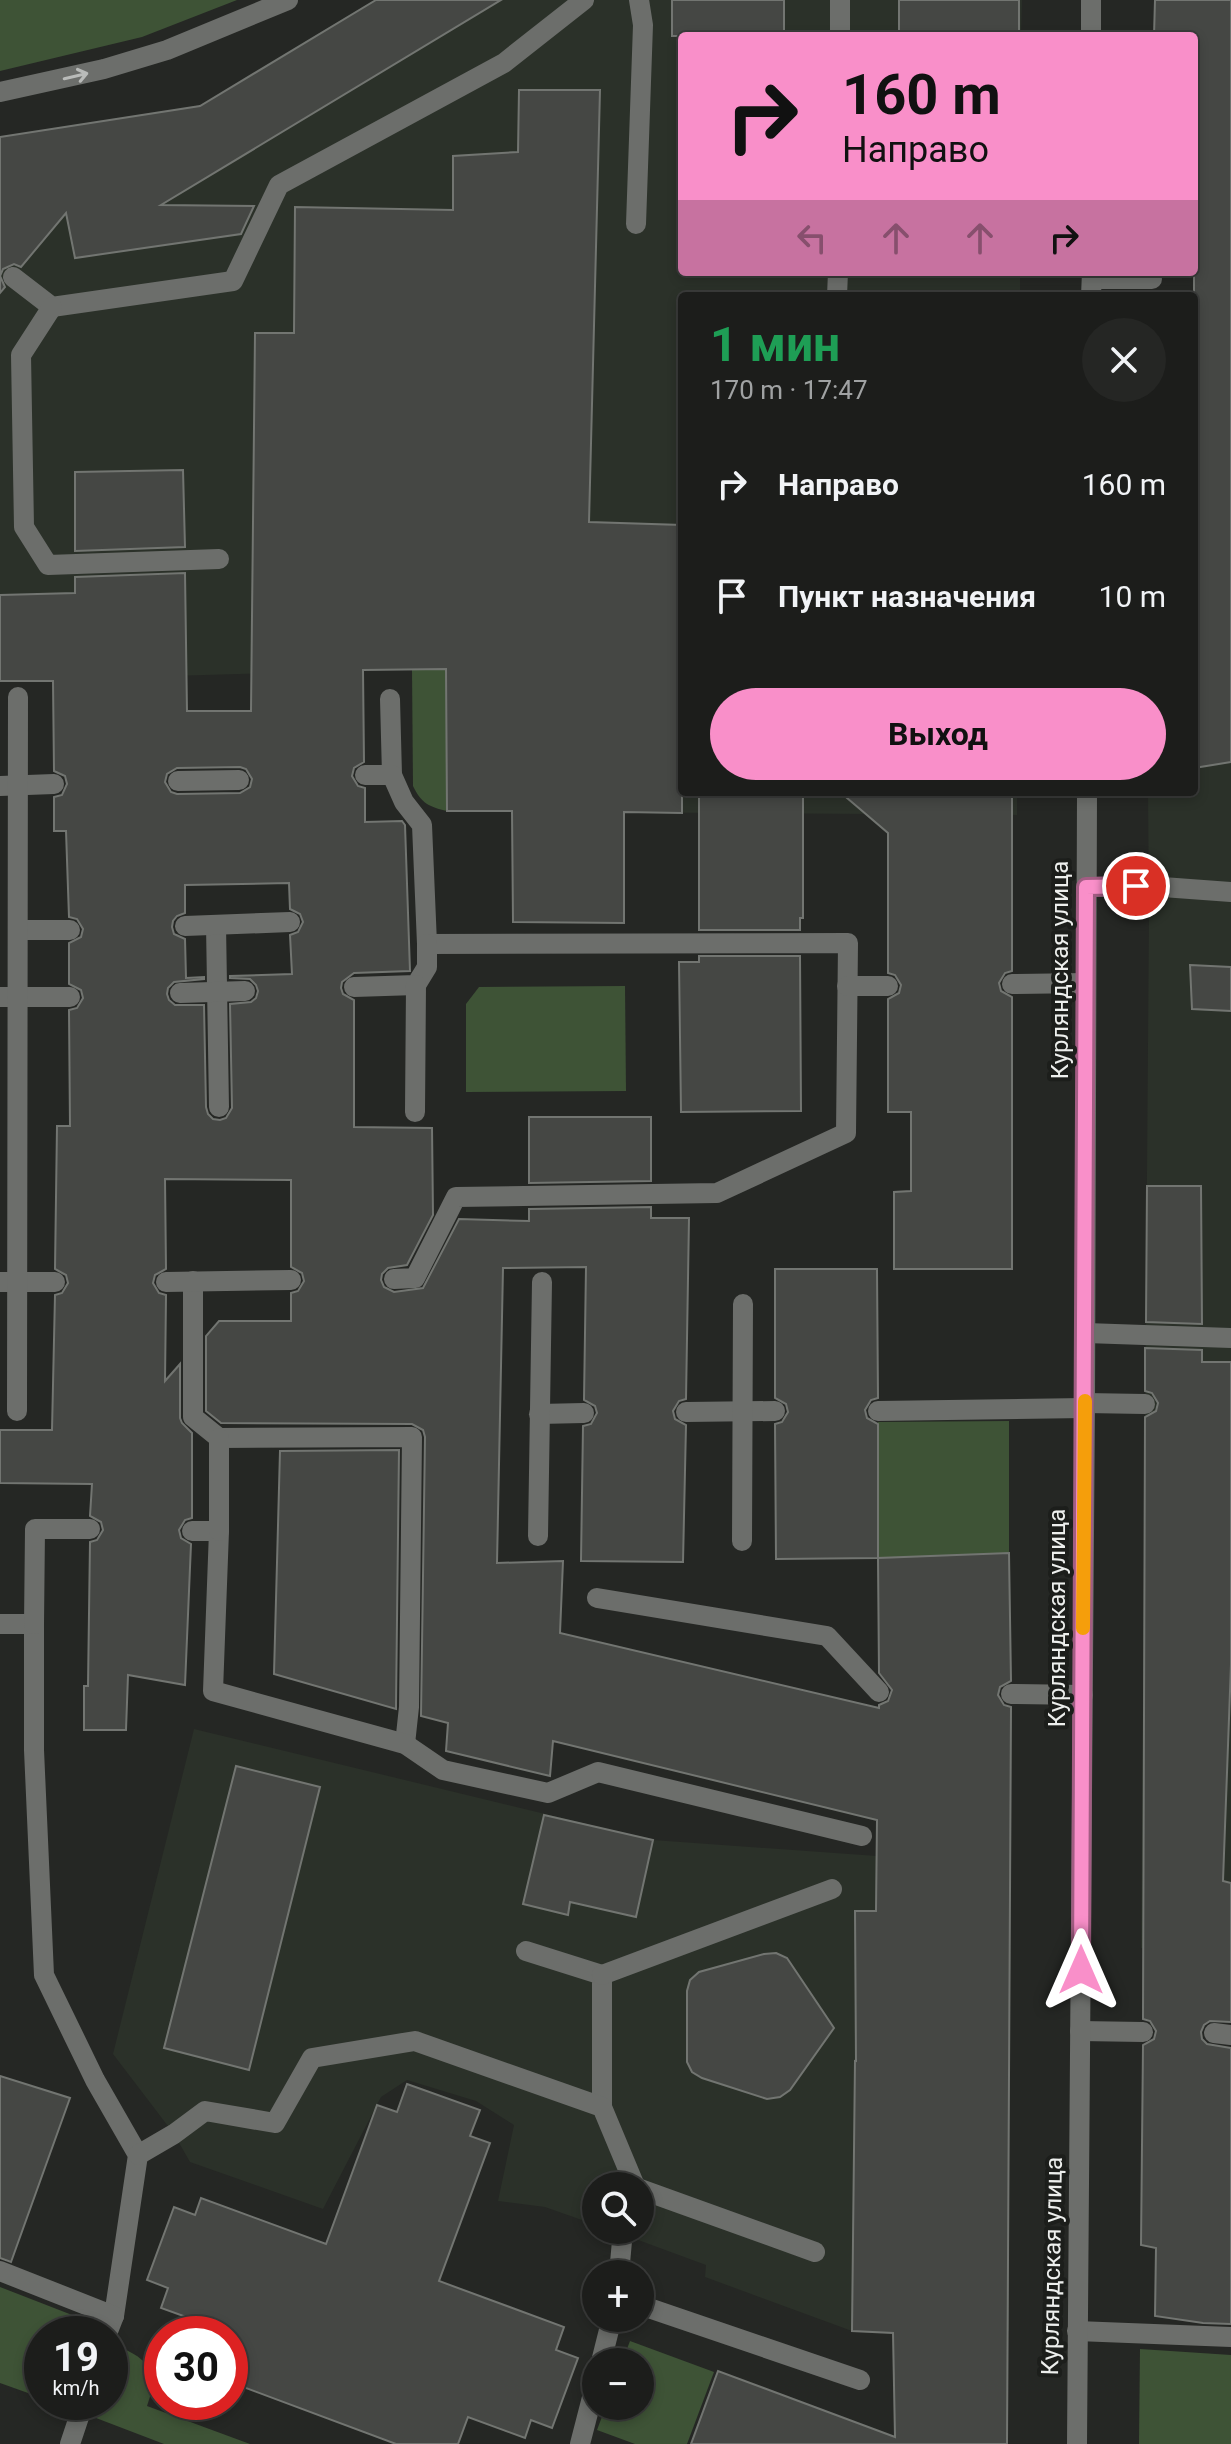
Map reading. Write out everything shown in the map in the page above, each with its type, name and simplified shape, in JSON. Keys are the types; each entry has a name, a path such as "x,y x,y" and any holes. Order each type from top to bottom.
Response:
{"street":[{"path":"0,92 104,69 167,50 288,0"},
{"path":"13,277 52,307 233,281 279,185 504,63 584,0"},
{"path":"636,224 643,25 639,0"},
{"path":"840,0 840,32"},
{"path":"1091,0 1091,32"},
{"path":"1092,282 1152,279"},
{"path":"52,307 21,355 24,527 48,565 219,559"},
{"path":"17,1411 9,1282 9,997 18,930 9,854 9,786 18,697"},
{"path":"390,699 392,775 404,802 422,825 417,916 427,944 427,967 416,985 415,1112"},
{"path":"365,775 392,775"},
{"path":"178,781 239,780"},
{"path":"9,786 54,784"},
{"name":"Курляндская улица","path":"1077,2444 1087,796"},
{"path":"1086,887 1149,886 1231,892"},
{"path":"185,926 290,922"},
{"path":"216,925 219,1107"},
{"path":"18,930 70,930"},
{"path":"394,1279 415,1278 456,1197 717,1193 846,1133 848,943 427,944"},
{"path":"1012,984 1086,983"},
{"path":"354,987 416,985"},
{"path":"847,986 888,986"},
{"path":"180,993 245,991"},
{"path":"9,997 70,997"},
{"path":"166,1282 291,1280"},
{"path":"193,1281 193,1417 219,1438 412,1437 409,1707 405,1744"},
{"path":"9,1282 55,1282"},
{"path":"538,1536 542,1282"},
{"path":"742,1541 743,1304"},
{"path":"1086,1333 1231,1338"},
{"path":"878,1411 1145,1404"},
{"path":"686,1412 775,1411"},
{"path":"539,1414 584,1413"},
{"path":"219,1438 213,1691 405,1744 443,1770 548,1793 598,1772 862,1836"},
{"path":"90,1529 35,1529 34,1750 44,1975 95,2080 138,2155 111,2316"},
{"path":"192,1531 219,1531"},
{"path":"597,1598 827,1636 879,1692"},
{"path":"0,1624 34,1624"},
{"path":"1011,1694 1083,1695"},
{"path":"526,1951 602,1975 832,1889"},
{"path":"602,1975 602,2107 631,2172"},
{"path":"1080,2031 1143,2032"},
{"path":"138,2155 205,2111 275,2123 312,2058 415,2041 602,2107"},
{"path":"654,2194 815,2252"},
{"path":"0,2271 92,2316"},
{"path":"654,2310 860,2380"},
{"path":"1077,2331 1231,2337"},
{"path":"70,2444 78,2420"},
{"path":"580,2444 586,2420"}],"shaded area":[{"path":"374,0 1022,0 1021,32 678,32 678,276 1020,276 1020,292 678,292 678,796 1017,796 1017,815 447,811 446,668 0,681 0,137 200,106"},
{"path":"1231,762 1231,1961 1141,1948 1148,796 1198,796 1198,768"},
{"path":"194,1729 653,1840 877,1856 1009,1884 1009,2331 852,2331 705,2277 706,2265 649,2244 654,2244 654,2172 582,2172 582,2220 545,2207 498,2201 514,2125 476,2101 407,2080 381,2097 323,2209 190,2162 174,2134 113,2054"}],"green space":[{"path":"0,0 237,0 142,37 0,71"},
{"path":"446,668 447,811 426,803 413,786 412,669"},
{"path":"625,986 626,1091 466,1092 466,1004 479,987"},
{"path":"1009,1421 1009,1553 878,1558 878,1422"},
{"path":"0,2287 75,2316 24,2316 24,2392 0,2383"},
{"path":"630,2341 649,2348 627,2348"},
{"path":"1140,2349 1231,2355 1231,2444 1139,2444"},
{"path":"654,2350 714,2372 687,2444 635,2444 597,2430 601,2420 654,2420"},
{"path":"128,2351 144,2362 144,2420 185,2420 250,2444 164,2444 101,2420 128,2420"}],"building":[{"path":"376,0 501,0 161,205 254,206 241,234 75,258 66,213 21,267 14,264 3,269 0,276 0,137 200,106"},
{"path":"672,0 784,0 784,32 678,32 678,36 672,36"},
{"path":"899,0 1019,0 1019,32 899,32"},
{"path":"1155,0 1231,0 1231,762 1198,767 1198,292 1194,292 1194,276 1198,276 1198,32 1154,32"},
{"path":"519,90 600,90 589,522 678,525 678,796 682,796 682,813 624,812 624,923 513,922 512,811 447,811 446,669 363,670 364,762 354,768 352,776 358,786 365,788 365,822 402,821 405,825 410,971 354,973 342,982 343,994 354,1000 354,1127 432,1128 433,1215 407,1265 388,1268 381,1280 384,1287 394,1292 423,1288 459,1219 529,1221 529,1209 651,1207 651,1218 689,1218 686,1399 679,1401 673,1411 675,1419 686,1425 683,1562 581,1561 583,1426 591,1424 597,1413 595,1406 584,1400 586,1267 503,1268 497,1563 563,1561 560,1633 879,1708 888,1701 892,1690 879,1673 878,1558 1009,1553 1011,1681 1000,1687 998,1695 1004,1705 1011,1707 1007,2444 691,2444 718,2371 895,2437 893,2333 852,2331 855,1911 876,1911 877,1820 553,1741 550,1776 446,1751 448,1723 421,1716 423,1430 412,1424 221,1423 206,1411 206,1336 219,1321 291,1321 291,1293 298,1291 304,1281 302,1273 291,1267 291,1180 165,1179 166,1269 155,1275 153,1283 159,1293 166,1295 165,1381 180,1364 180,1418 192,1433 192,1518 185,1520 179,1530 181,1538 191,1544 185,1685 128,1675 126,1730 84,1730 84,1686 88,1686 90,1542 97,1540 103,1530 101,1522 90,1516 92,1484 0,1483 0,1430 52,1430 55,1295 62,1293 68,1283 66,1275 55,1269 57,1126 70,1126 69,1010 77,1008 83,998 81,990 69,984 69,943 81,937 83,929 77,919 69,917 66,831 54,831 54,797 62,795 67,784 65,776 54,771 53,681 0,681 0,595 75,593 75,577 185,573 187,711 251,711 255,333 294,333 295,207 453,210 453,156 518,152","holes":["177,768 246,769 252,779 250,787 240,793 177,794 171,792 165,782 167,774","289,883 290,909 300,914 303,922 298,932 290,935 292,974 230,976 250,979 258,991 251,1002 230,1004 232,1108 226,1118 213,1119 206,1107 204,1005 175,1005 167,994 174,982 204,979 186,978 185,939 174,934 172,927 177,916 185,913 185,885"]},
{"path":"0,276 5,287 0,293"},
{"path":"183,470 185,547 75,551 75,472"},
{"path":"699,796 803,796 803,918 800,918 800,930 699,930"},
{"path":"845,796 1012,796 1012,971 1005,973 999,983 1001,991 1012,997 1012,1269 894,1269 894,1192 911,1191 911,1112 888,1112 888,999 899,993 901,985 895,975 888,973 888,833"},
{"path":"699,956 800,956 801,1111 681,1112 679,962 699,962"},
{"path":"1190,965 1231,967 1231,1011 1192,1009"},
{"path":"529,1117 651,1117 651,1181 529,1183"},
{"path":"1147,1186 1201,1186 1202,1324 1146,1322"},
{"path":"775,1269 877,1269 878,1398 871,1400 865,1410 867,1418 878,1424 878,1558 776,1559 775,1424 782,1422 788,1412 786,1404 775,1398"},
{"path":"1145,1348 1202,1350 1202,1362 1231,1362 1231,1664 1223,1881 1231,1883 1231,2022 1210,2021 1201,2032 1207,2044 1231,2048 1231,2324 1155,2316 1156,2248 1141,2245 1143,2045 1154,2039 1156,2031 1150,2021 1143,2019 1145,1417 1156,1411 1158,1403 1152,1393 1145,1391"},
{"path":"399,1450 396,1709 274,1674 280,1451"},
{"path":"236,1766 320,1787 249,2070 164,2048"},
{"path":"544,1815 653,1840 636,1917 570,1902 568,1915 523,1904"},
{"path":"776,1953 787,1958 834,2028 790,2090 780,2097 767,2099 692,2072 687,2062 687,1991 690,1980 699,1972"},
{"path":"0,2076 70,2098 11,2262 0,2258"},
{"path":"407,2084 480,2110 470,2136 490,2143 439,2281 564,2327 556,2350 578,2358 552,2428 531,2420 525,2438 468,2417 458,2444 396,2444 248,2389 248,2316 183,2316 161,2308 168,2288 147,2280 174,2207 195,2215 201,2198 326,2244 377,2105 397,2112"}],"slow traffic":[{"path":"1083,1628 1085,1401"}],"route":[{"path":"1081,1970 1086,887 1136,886"}]}
